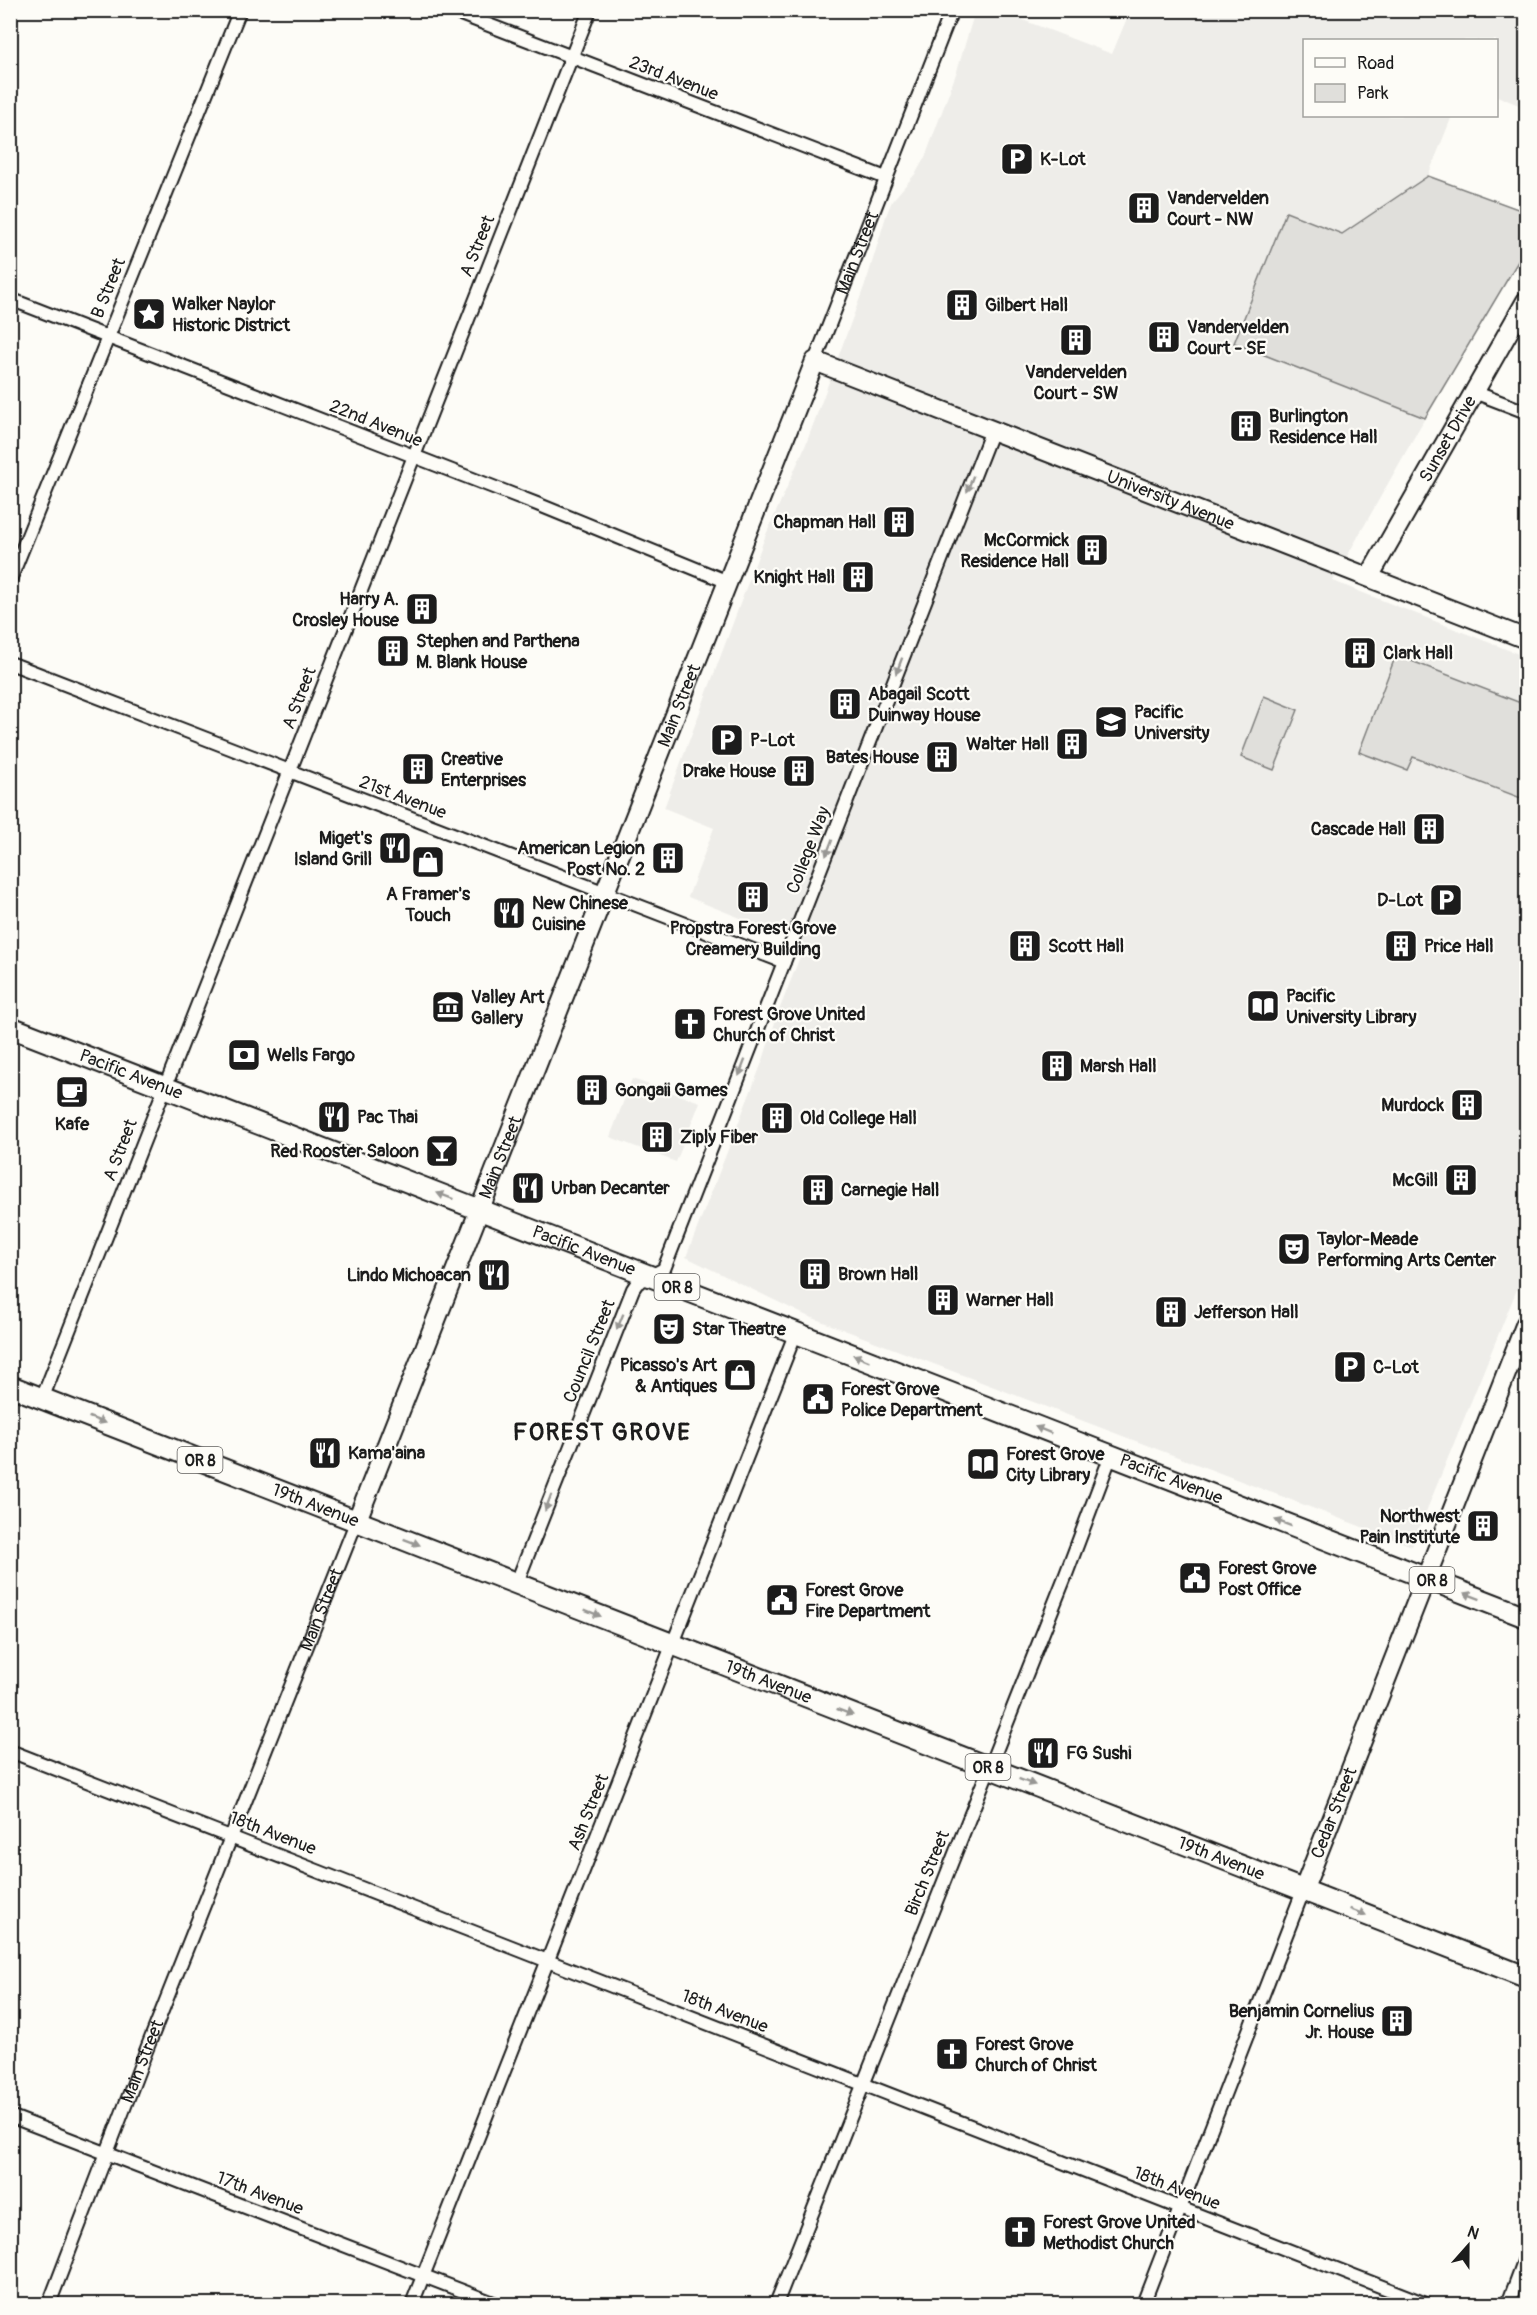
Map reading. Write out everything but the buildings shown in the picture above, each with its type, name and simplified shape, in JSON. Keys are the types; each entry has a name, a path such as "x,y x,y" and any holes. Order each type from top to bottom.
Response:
{"main road":[{"name":"Pacific Avenue","path":"10,1027 1527,1617"},
{"name":"19th Avenue","path":"10,1386 1527,1977"}],"street":[{"name":"B Street","path":"10,580 240,10"},
{"name":"23rd Avenue","path":"450,10 886,178"},
{"name":"A Street","path":"42,1399 590,10"},
{"name":"Main Street","path":"49,2304 231,1836 606,894 952,10"},
{"name":"22nd Avenue","path":"10,299 537,504 728,582"},
{"name":"Sunset Drive","path":"1369,577 1527,301"},
{"name":"University Avenue","path":"814,361 1527,639"},
{"path":"1474,392 1527,412"},
{"name":"College Way","path":"652,1277 664,1269 992,430"},
{"name":"21st Avenue","path":"10,663 784,962"},
{"name":"Council Street","path":"517,1582 633,1289 637,1283 652,1277"},
{"name":"Cedar Street","path":"1143,2304 1527,1323"},
{"name":"Ash Street","path":"412,2304 796,1332"},
{"name":"Birch Street","path":"776,2304 1111,1455"},
{"name":"18th Avenue","path":"10,1751 1426,2304"},
{"name":"17th Avenue","path":"10,2116 496,2304"},
{"path":"1508,2304 1527,2256"}],"shaded area":[{"name":"Pacific University","path":"975,11 999,11 1112,54 1130,11 1526,11 1526,108 1498,96 1498,39 1303,39 1303,117 1452,117 1428,176 1342,234 1234,343 1425,418 1333,581 1526,657 1526,1267 1412,1546 805,1315 686,1257 763,1060 778,1013 805,944 688,897 714,828 664,808 765,537 806,444 868,276 886,216 892,201 916,173 926,155 957,71"},
{"path":"632,1079 700,1102 676,1162 610,1137"}],"green space":[{"path":"1428,176 1526,212 1526,248 1425,418 1234,343 1286,212 1342,234"},
{"path":"1396,655 1526,705 1526,800 1413,757 1407,770 1359,752"},
{"path":"1264,696 1298,710 1274,770 1241,757"}],"place":[{"name":"K-Lot","path":"1017,159"},
{"name":"Vandervelden Court - NW","path":"1144,208"},
{"name":"Gilbert Hall","path":"962,305"},
{"name":"Walker Naylor Historic District","path":"149,314"},
{"name":"Vandervelden Court - SE","path":"1164,337"},
{"name":"Vandervelden Court - SW","path":"1076,340"},
{"name":"Burlington Residence Hall","path":"1246,426"},
{"name":"Chapman Hall","path":"899,522"},
{"name":"McCormick Residence Hall","path":"1092,550"},
{"name":"Knight Hall","path":"858,577"},
{"name":"Harry A. Crosley House","path":"422,609"},
{"name":"Stephen and Parthena M. Blank House","path":"393,651"},
{"name":"Clark Hall","path":"1360,653"},
{"name":"Abagail Scott Duinway House","path":"845,704"},
{"name":"Pacific University","path":"1111,722"},
{"name":"P-Lot","path":"727,740"},
{"name":"Walter Hall","path":"1072,744"},
{"name":"Bates House","path":"942,757"},
{"name":"Creative Enterprises","path":"418,769"},
{"name":"Drake House","path":"799,771"},
{"name":"Cascade Hall","path":"1429,829"},
{"name":"Miget's Island Grill","path":"395,848"},
{"name":"American Legion Post No. 2","path":"668,858"},
{"name":"A Framer's Touch","path":"428,862"},
{"name":"Propstra Forest Grove Creamery Building","path":"753,897"},
{"name":"D-Lot","path":"1446,900"},
{"name":"New Chinese Cuisine","path":"509,913"},
{"name":"Scott Hall","path":"1025,946"},
{"name":"Price Hall","path":"1401,946"},
{"name":"Pacific University Library","path":"1263,1006"},
{"name":"Valley Art Gallery","path":"448,1007"},
{"name":"Forest Grove United Church of Christ","path":"690,1024"},
{"name":"Wells Fargo","path":"244,1055"},
{"name":"Marsh Hall","path":"1057,1066"},
{"name":"Gongaii Games","path":"592,1090"},
{"name":"Kafe","path":"72,1092"},
{"name":"Murdock","path":"1467,1105"},
{"name":"Pac Thai","path":"334,1117"},
{"name":"Old College Hall","path":"777,1118"},
{"name":"Ziply Fiber","path":"657,1137"},
{"name":"Red Rooster Saloon","path":"442,1151"},
{"name":"McGill","path":"1461,1180"},
{"name":"Urban Decanter","path":"528,1188"},
{"name":"Carnegie Hall","path":"818,1190"},
{"name":"Taylor-Meade Performing Arts Center","path":"1294,1249"},
{"name":"Brown Hall","path":"815,1274"},
{"name":"Lindo Michoacan","path":"494,1275"},
{"name":"Warner Hall","path":"943,1300"},
{"name":"Jefferson Hall","path":"1171,1312"},
{"name":"Star Theatre","path":"669,1329"},
{"name":"C-Lot","path":"1350,1367"},
{"name":"Picasso's Art & Antiques","path":"740,1375"},
{"name":"Forest Grove Police Department","path":"818,1399"},
{"name":"Kama'aina","path":"325,1453"},
{"name":"Forest Grove City Library","path":"983,1464"},
{"name":"Northwest Pain Institute","path":"1483,1526"},
{"name":"Forest Grove Post Office","path":"1195,1578"},
{"name":"Forest Grove Fire Department","path":"782,1600"},
{"name":"FG Sushi","path":"1043,1753"},
{"name":"Benjamin Cornelius Jr. House","path":"1397,2021"},
{"name":"Forest Grove Church of Christ","path":"952,2054"},
{"name":"Forest Grove United Methodist Church","path":"1020,2232"}],"district":[{"name":"FOREST GROVE","path":"602,1432"}]}
